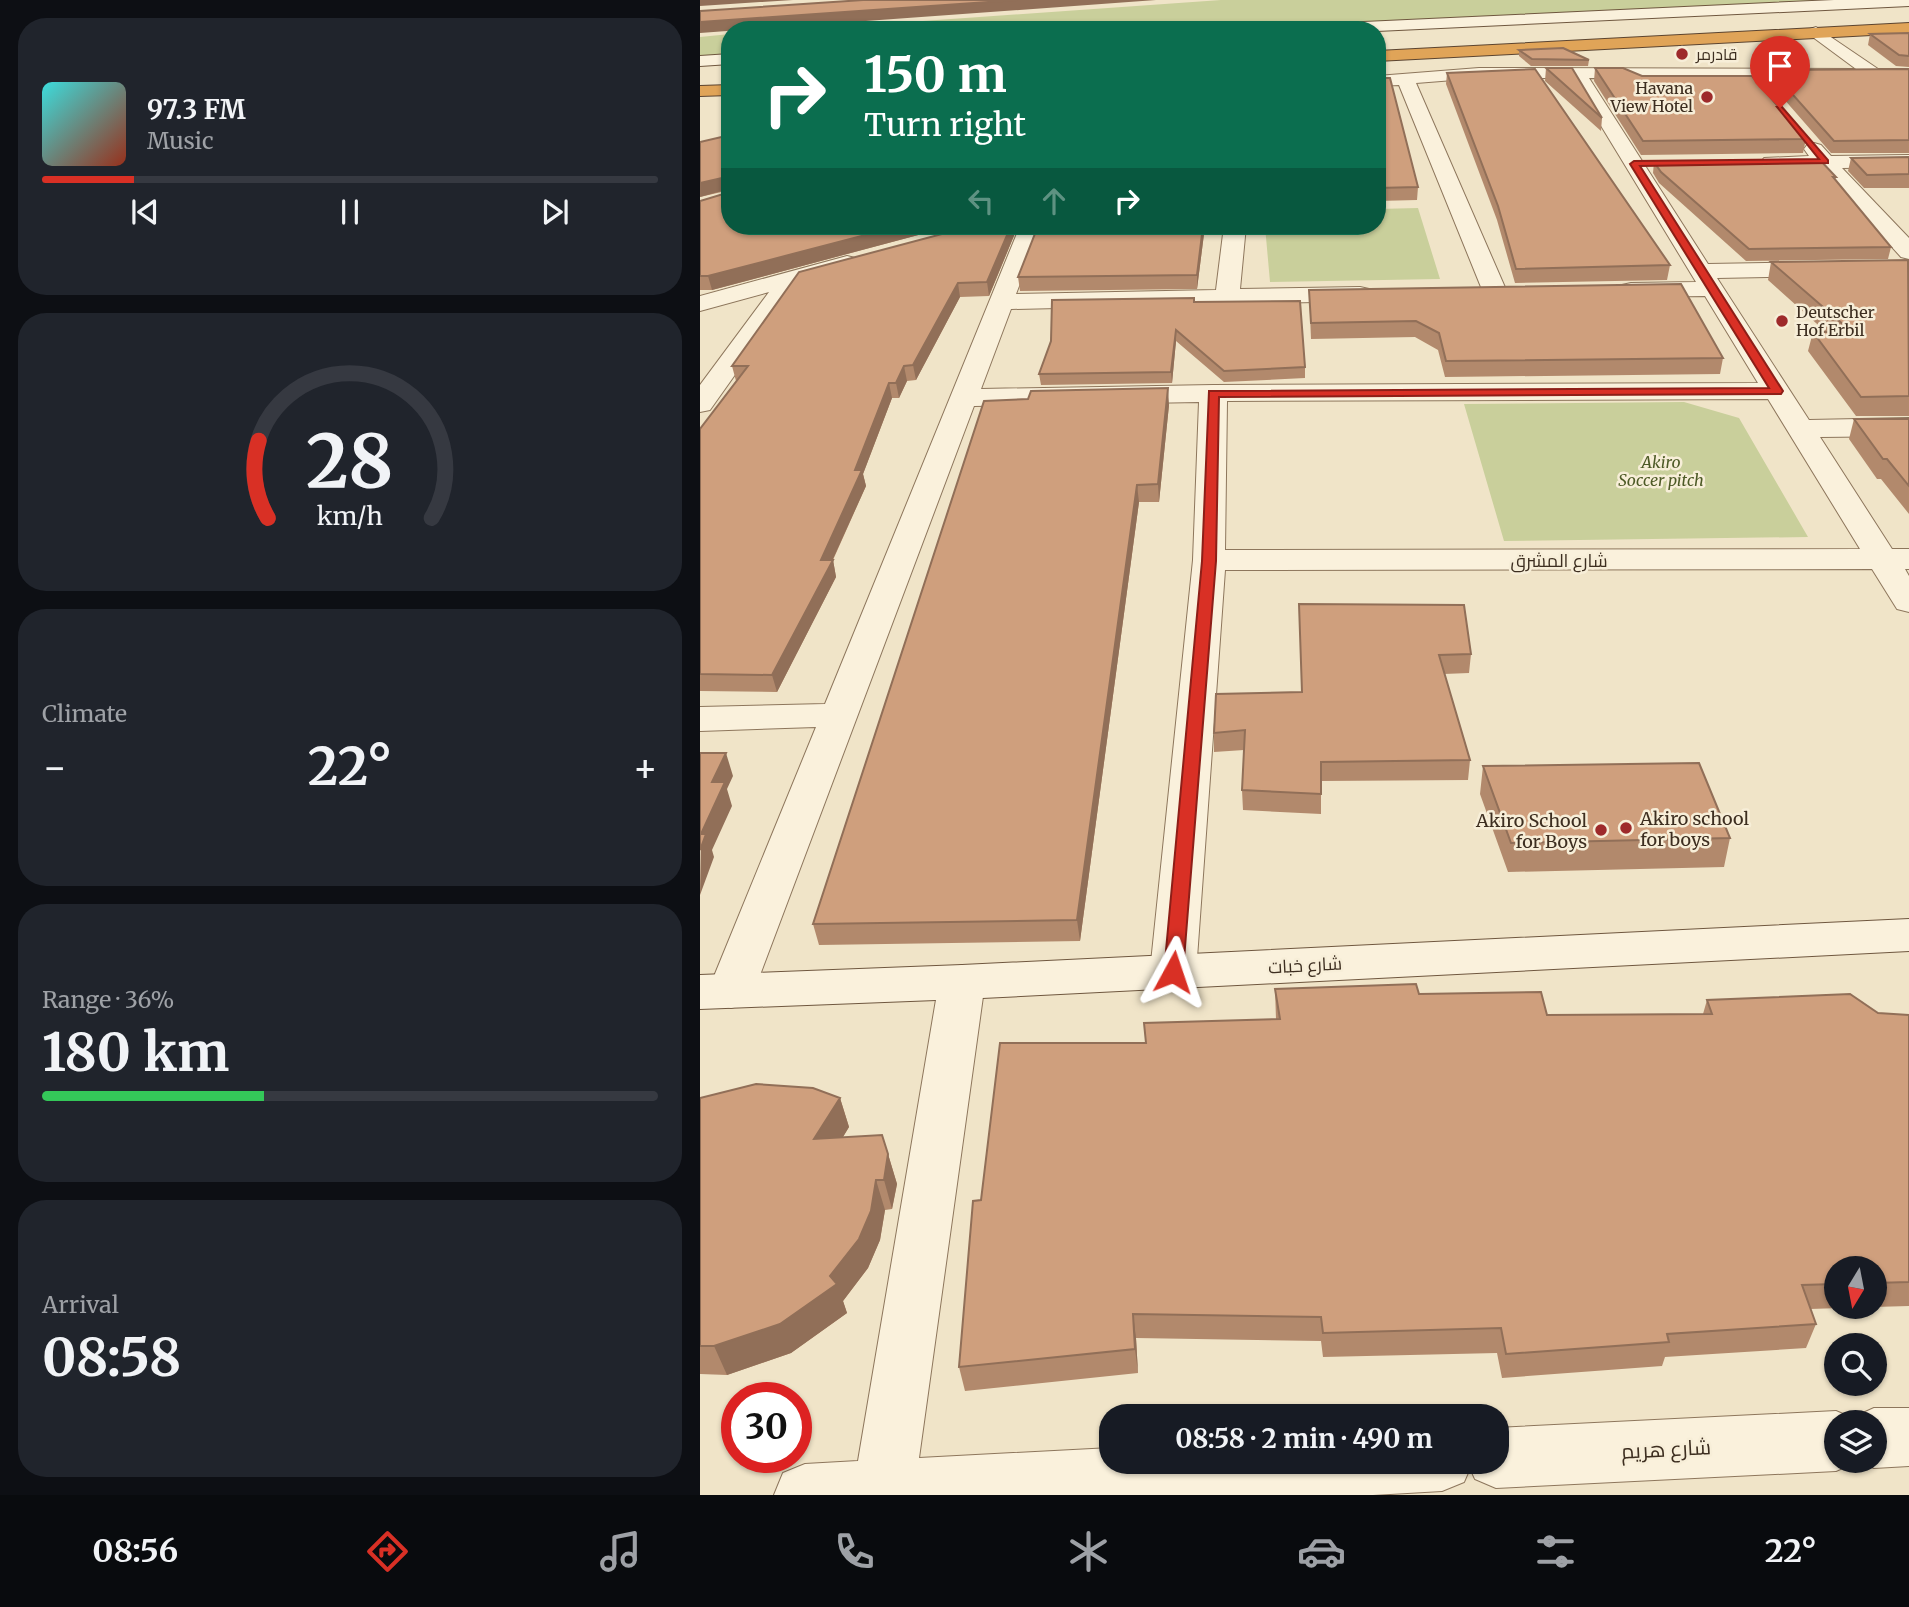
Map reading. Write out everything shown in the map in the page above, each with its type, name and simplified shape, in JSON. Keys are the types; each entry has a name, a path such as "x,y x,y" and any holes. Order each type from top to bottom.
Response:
{"highway":[{"path":"1386,35 1534,23 1909,10"},
{"path":"1386,56 1909,28"},
{"path":"700,68 721,66"},
{"path":"700,91 721,90"}],"street":[{"path":"1386,27 1534,23 1909,1"},
{"path":"1816,32 1874,74"},
{"path":"700,61 721,64"},
{"path":"1386,79 1479,73 1909,74"},
{"path":"1577,73 1801,429 1896,559 1909,602"},
{"path":"1749,73 1766,93"},
{"path":"1405,78 1495,292"},
{"path":"1800,132 1904,263"},
{"path":"1757,162 1909,161"},
{"path":"1634,164 1662,163"},
{"path":"716,991 840,715 1028,235"},
{"path":"1227,297 1234,235"},
{"path":"700,304 869,257"},
{"path":"1604,290 1840,269"},
{"path":"700,404 792,278"},
{"path":"1468,292 1522,292"},
{"path":"1002,302 1388,294"},
{"path":"964,398 1213,393 1777,391"},
{"path":"1173,972 1209,561 1213,393"},
{"path":"1801,429 1909,427"},
{"name":"شارع المشرق","path":"1209,561 1896,559"},
{"path":"700,719 840,715"},
{"name":"شارع خبات","path":"716,991 962,982 1909,935"},
{"path":"884,1491 962,982"},
{"path":"1887,1438 1909,1437"},
{"name":"شارع هريم","path":"1509,1457 1824,1441"},
{"path":"805,1495 1360,1480 1386,1474"}],"green space":[{"path":"1221,0 1855,0 1386,23 924,21"},
{"path":"721,35 721,55 700,56 700,37"},
{"path":"1418,208 1440,279 1270,282 1266,235 1386,235 1386,209"},
{"name":"Akiro Soccer pitch","path":"1684,402 1739,418 1808,537 1504,541 1464,404"}],"building":[{"path":"863,0 1017,0 700,22 700,11"},
{"path":"1909,33 1909,56 1899,55 1870,34"},
{"path":"1563,48 1589,60 1532,59 1519,50"},
{"path":"1546,68 1572,68 1602,118"},
{"path":"1595,68 1623,68 1642,76 1752,76 1806,139 1643,141"},
{"path":"1535,69 1670,265 1516,269 1498,206 1447,73"},
{"path":"1909,69 1909,140 1834,141 1771,70"},
{"path":"1386,78 1390,78 1418,187 1386,188"},
{"path":"721,137 721,178 700,183 700,142"},
{"path":"1909,157 1909,174 1867,175 1851,158"},
{"path":"1820,160 1891,247 1749,249 1661,172 1654,162"},
{"path":"721,195 721,235 865,235 700,276 700,201"},
{"path":"938,235 1007,235 987,282 958,283 913,365 904,366 896,383 889,383 855,470 862,470 821,560 833,560 772,675 700,674 700,429 748,366 732,366 799,272"},
{"path":"1034,235 1202,235 1197,275 1018,277"},
{"path":"1908,260 1909,396 1861,397 1813,332 1852,332 1771,262"},
{"path":"1681,284 1723,358 1446,361 1439,333 1416,321 1311,323 1309,290"},
{"path":"1194,298 1194,302 1300,301 1305,367 1224,371 1176,330 1171,372 1039,374 1051,341 1052,300"},
{"path":"1168,388 1158,484 1137,485 1077,920 813,924 984,401 1028,399 1031,391"},
{"path":"1854,419 1909,419 1909,486 1887,459 1883,459"},
{"path":"1299,604 1464,605 1471,654 1439,655 1470,760 1321,762 1321,794 1242,790 1245,730 1214,733 1216,694 1302,692"},
{"path":"700,753 726,753 712,782 725,782 701,834 706,834 700,850"},
{"path":"1699,763 1730,838 1511,843 1483,766"},
{"path":"1416,984 1419,994 1541,992 1547,1015 1712,1014 1707,1000 1850,994 1878,1013 1909,1015 1909,1282 1887,1283 1887,1256 1824,1256 1824,1284 1802,1285 1816,1324 1667,1334 1669,1342 1506,1354 1501,1328 1323,1333 1321,1317 1133,1314 1135,1349 959,1367 973,1201 981,1200 1000,1043 1146,1043 1144,1023 1280,1019 1275,989"},
{"path":"756,1084 813,1088 840,1098 814,1139 882,1135 888,1154 884,1180 876,1180 871,1211 859,1239 830,1276 837,1284 780,1324 714,1346 700,1346 700,1098"}],"place":[{"name":"قادرمر","path":"1682,54"},
{"name":"Havana View Hotel","path":"1707,97"},
{"name":"Deutscher Hof Erbil","path":"1782,321"},
{"name":"Akiro school for boys","path":"1626,828"},
{"name":"Akiro School for Boys","path":"1601,830"}],"route":[{"path":"1173,972 1209,561 1213,393 1777,391 1634,164 1825,162 1780,108"}]}
